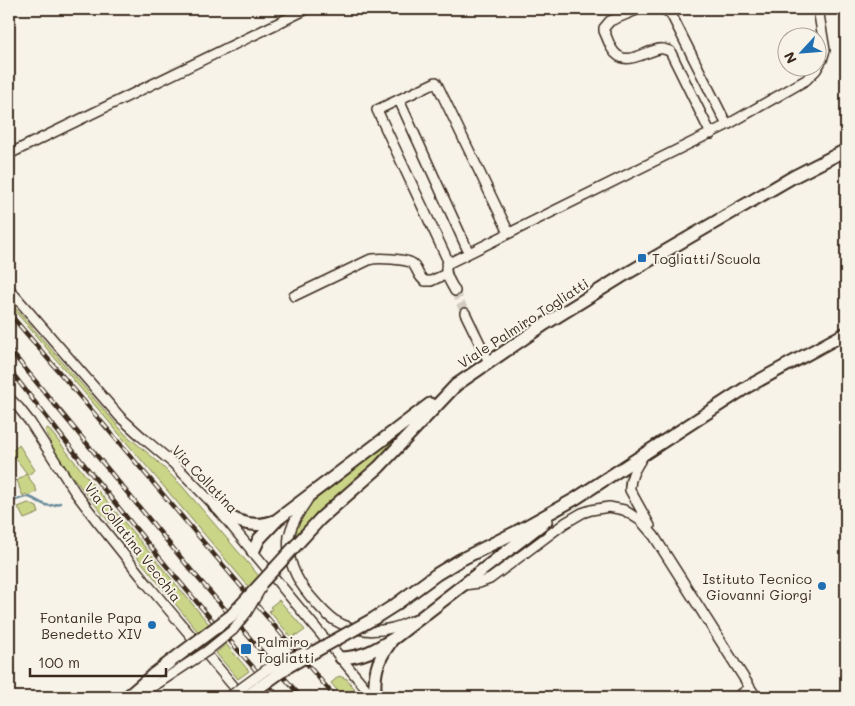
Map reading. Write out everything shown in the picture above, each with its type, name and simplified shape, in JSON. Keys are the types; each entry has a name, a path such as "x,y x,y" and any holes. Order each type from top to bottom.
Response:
{"main road":[{"name":"Viale Palmiro Togliatti","path":"127,697 157,678 225,620 264,581 321,518 378,467 456,385 545,324 621,277 793,177 846,150"},
{"path":"821,347 846,324"},
{"path":"342,658 363,655 392,639 575,499 747,387 846,333"},
{"path":"253,552 259,539 278,519 456,385"},
{"path":"245,697 279,673 367,623 460,560 575,499"},
{"path":"215,506 228,517 242,522 261,524 278,519"},
{"path":"374,697 378,664 392,639"}],"street":[{"path":"9,154 307,9"},
{"path":"639,9 610,21 604,28 613,51 626,59 632,59 658,49 670,51 711,134"},
{"path":"664,9 671,14 727,125"},
{"path":"455,291 446,274 445,266 449,263 711,134 806,80 816,70 825,50 818,9"},
{"path":"449,263 377,110 436,82 509,232"},
{"path":"399,100 469,253"},
{"path":"294,296 375,258 409,261 425,281 431,281 446,274"},
{"name":"Via Collatina","path":"9,289 120,417 174,464 215,506 374,697"},
{"path":"465,312 489,362"},
{"name":"Via Collatina Vecchia","path":"9,398 30,422 75,492 148,586 245,697"},
{"path":"644,454 632,477 630,490 654,536"},
{"path":"313,493 294,520 288,544 298,580 315,602 335,620 362,630 380,631 394,628 424,615"},
{"path":"461,585 487,580 568,521 582,513 597,508 609,507 624,510 641,521 654,536 752,694 737,697"},
{"path":"229,697 284,660 326,645"},
{"name":"Viale Palmiro Togliatti","path":"135,697 157,678"}],"green space":[{"path":"9,301 125,434 156,460 182,486 259,576 249,587 9,304"},
{"path":"48,428 209,624 198,632 67,470 51,445 45,430"},
{"path":"403,432 374,465 292,539 295,528 313,501"},
{"path":"19,445 35,470 28,475 11,452"},
{"path":"26,474 37,491 28,496 26,494 23,496 17,481"},
{"path":"28,503 37,507 39,513 24,519 18,507"},
{"path":"279,600 305,630 292,638 269,611 272,609 270,607"},
{"path":"226,644 249,671 238,679 216,653"},
{"path":"339,676 347,679 361,697 343,697 331,683"}],"waterway":[{"path":"9,503 26,497 51,506 60,503"}],"tunnel":[{"path":"455,291 465,313"}],"railway":[{"path":"9,313 335,697"},
{"path":"9,349 191,570 301,697"},
{"path":"9,369 160,558 279,697"}],"place":[{"name":"Togliatti/Scuola","path":"642,258"},
{"name":"Istituto Tecnico Giovanni Giorgi","path":"822,586"},
{"name":"Fontanile Papa Benedetto XIV","path":"152,625"},
{"name":"Palmiro Togliatti","path":"246,649"}]}
